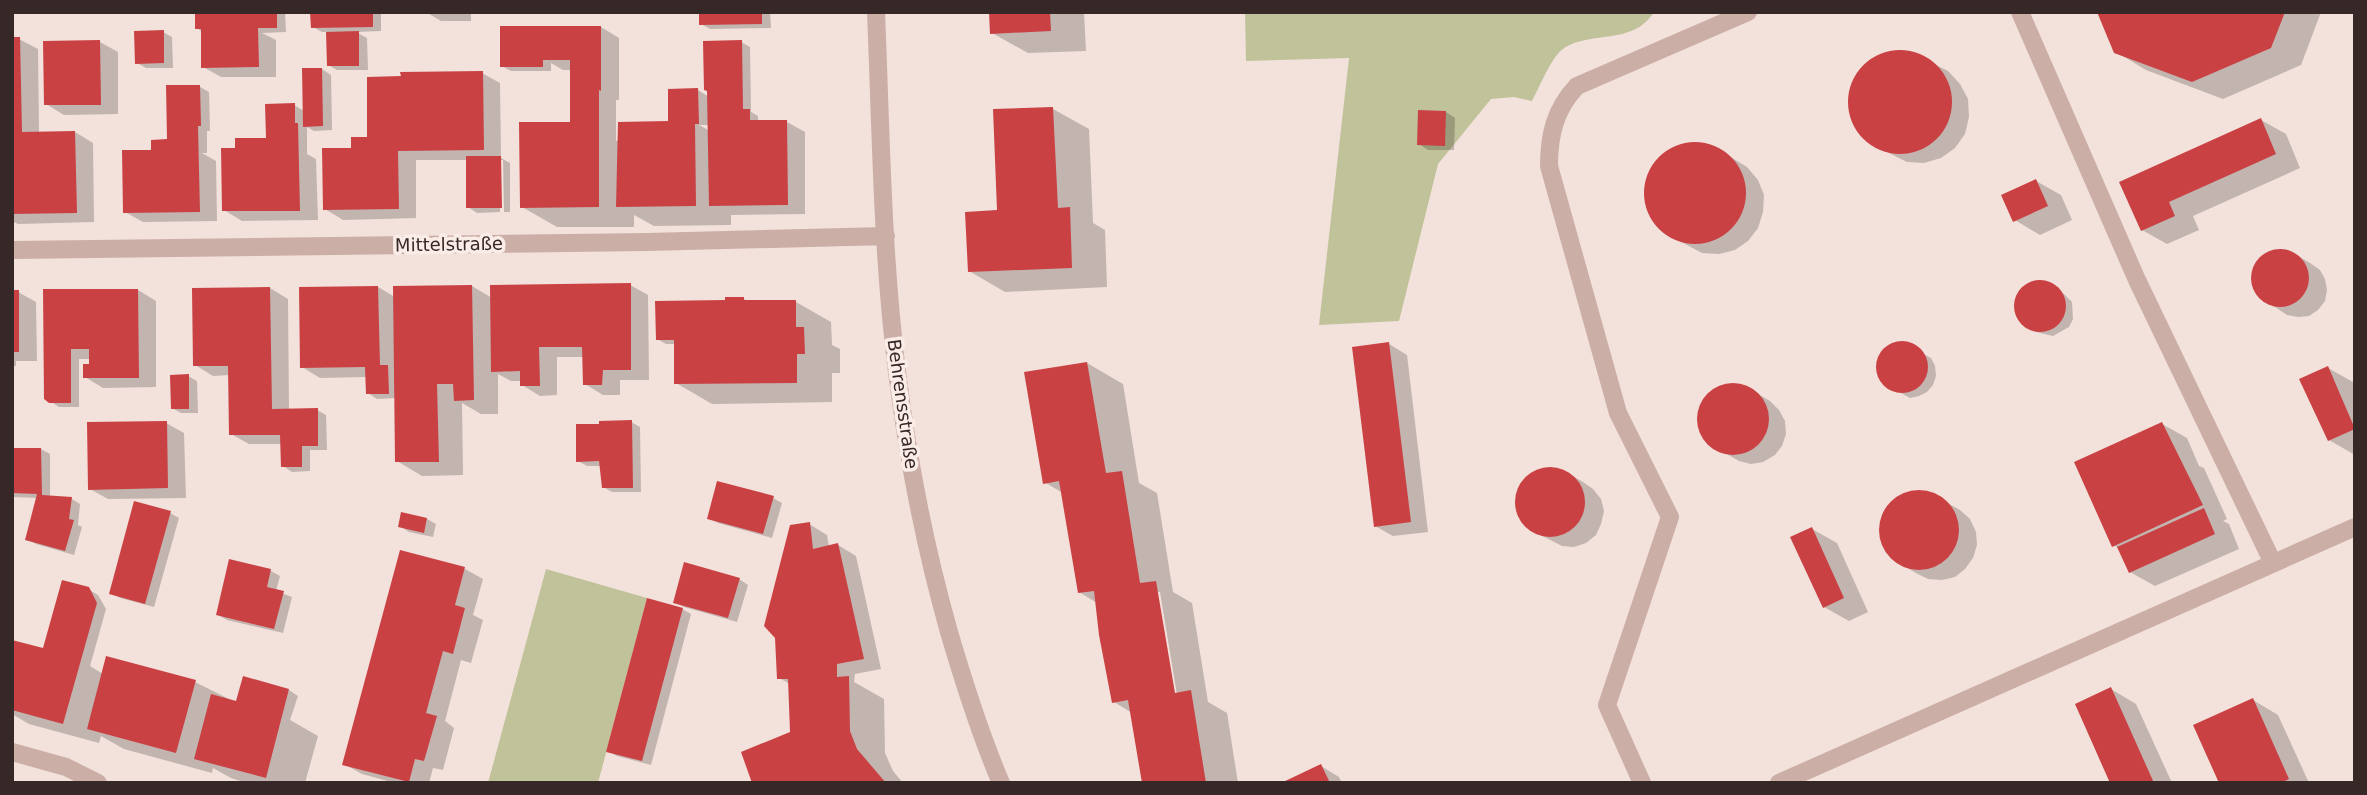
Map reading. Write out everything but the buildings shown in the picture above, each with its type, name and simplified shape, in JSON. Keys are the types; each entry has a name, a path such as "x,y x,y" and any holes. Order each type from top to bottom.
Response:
{"street":[{"name":"Behrensstraße","path":"876,12 886,236 897,373 910,460 931,563 960,669 978,726 1001,783"},
{"path":"1642,783 1607,705 1670,517 1618,413 1549,166 1549,142 1564,100 1577,86 1748,12"},
{"path":"2020,12 2137,280 2273,563"},
{"name":"Mittelstraße","path":"12,250 648,242 886,236"},
{"path":"1779,783 2355,527"},
{"path":"12,752 66,767 98,783"}],"green space":[{"path":"1245,12 1654,12 1645,23 1623,34 1574,43 1563,49 1550,65 1532,101 1514,97 1491,99 1438,164 1399,321 1319,325 1349,58 1246,61"},
{"path":"546,569 647,598 598,783 488,783"}]}
